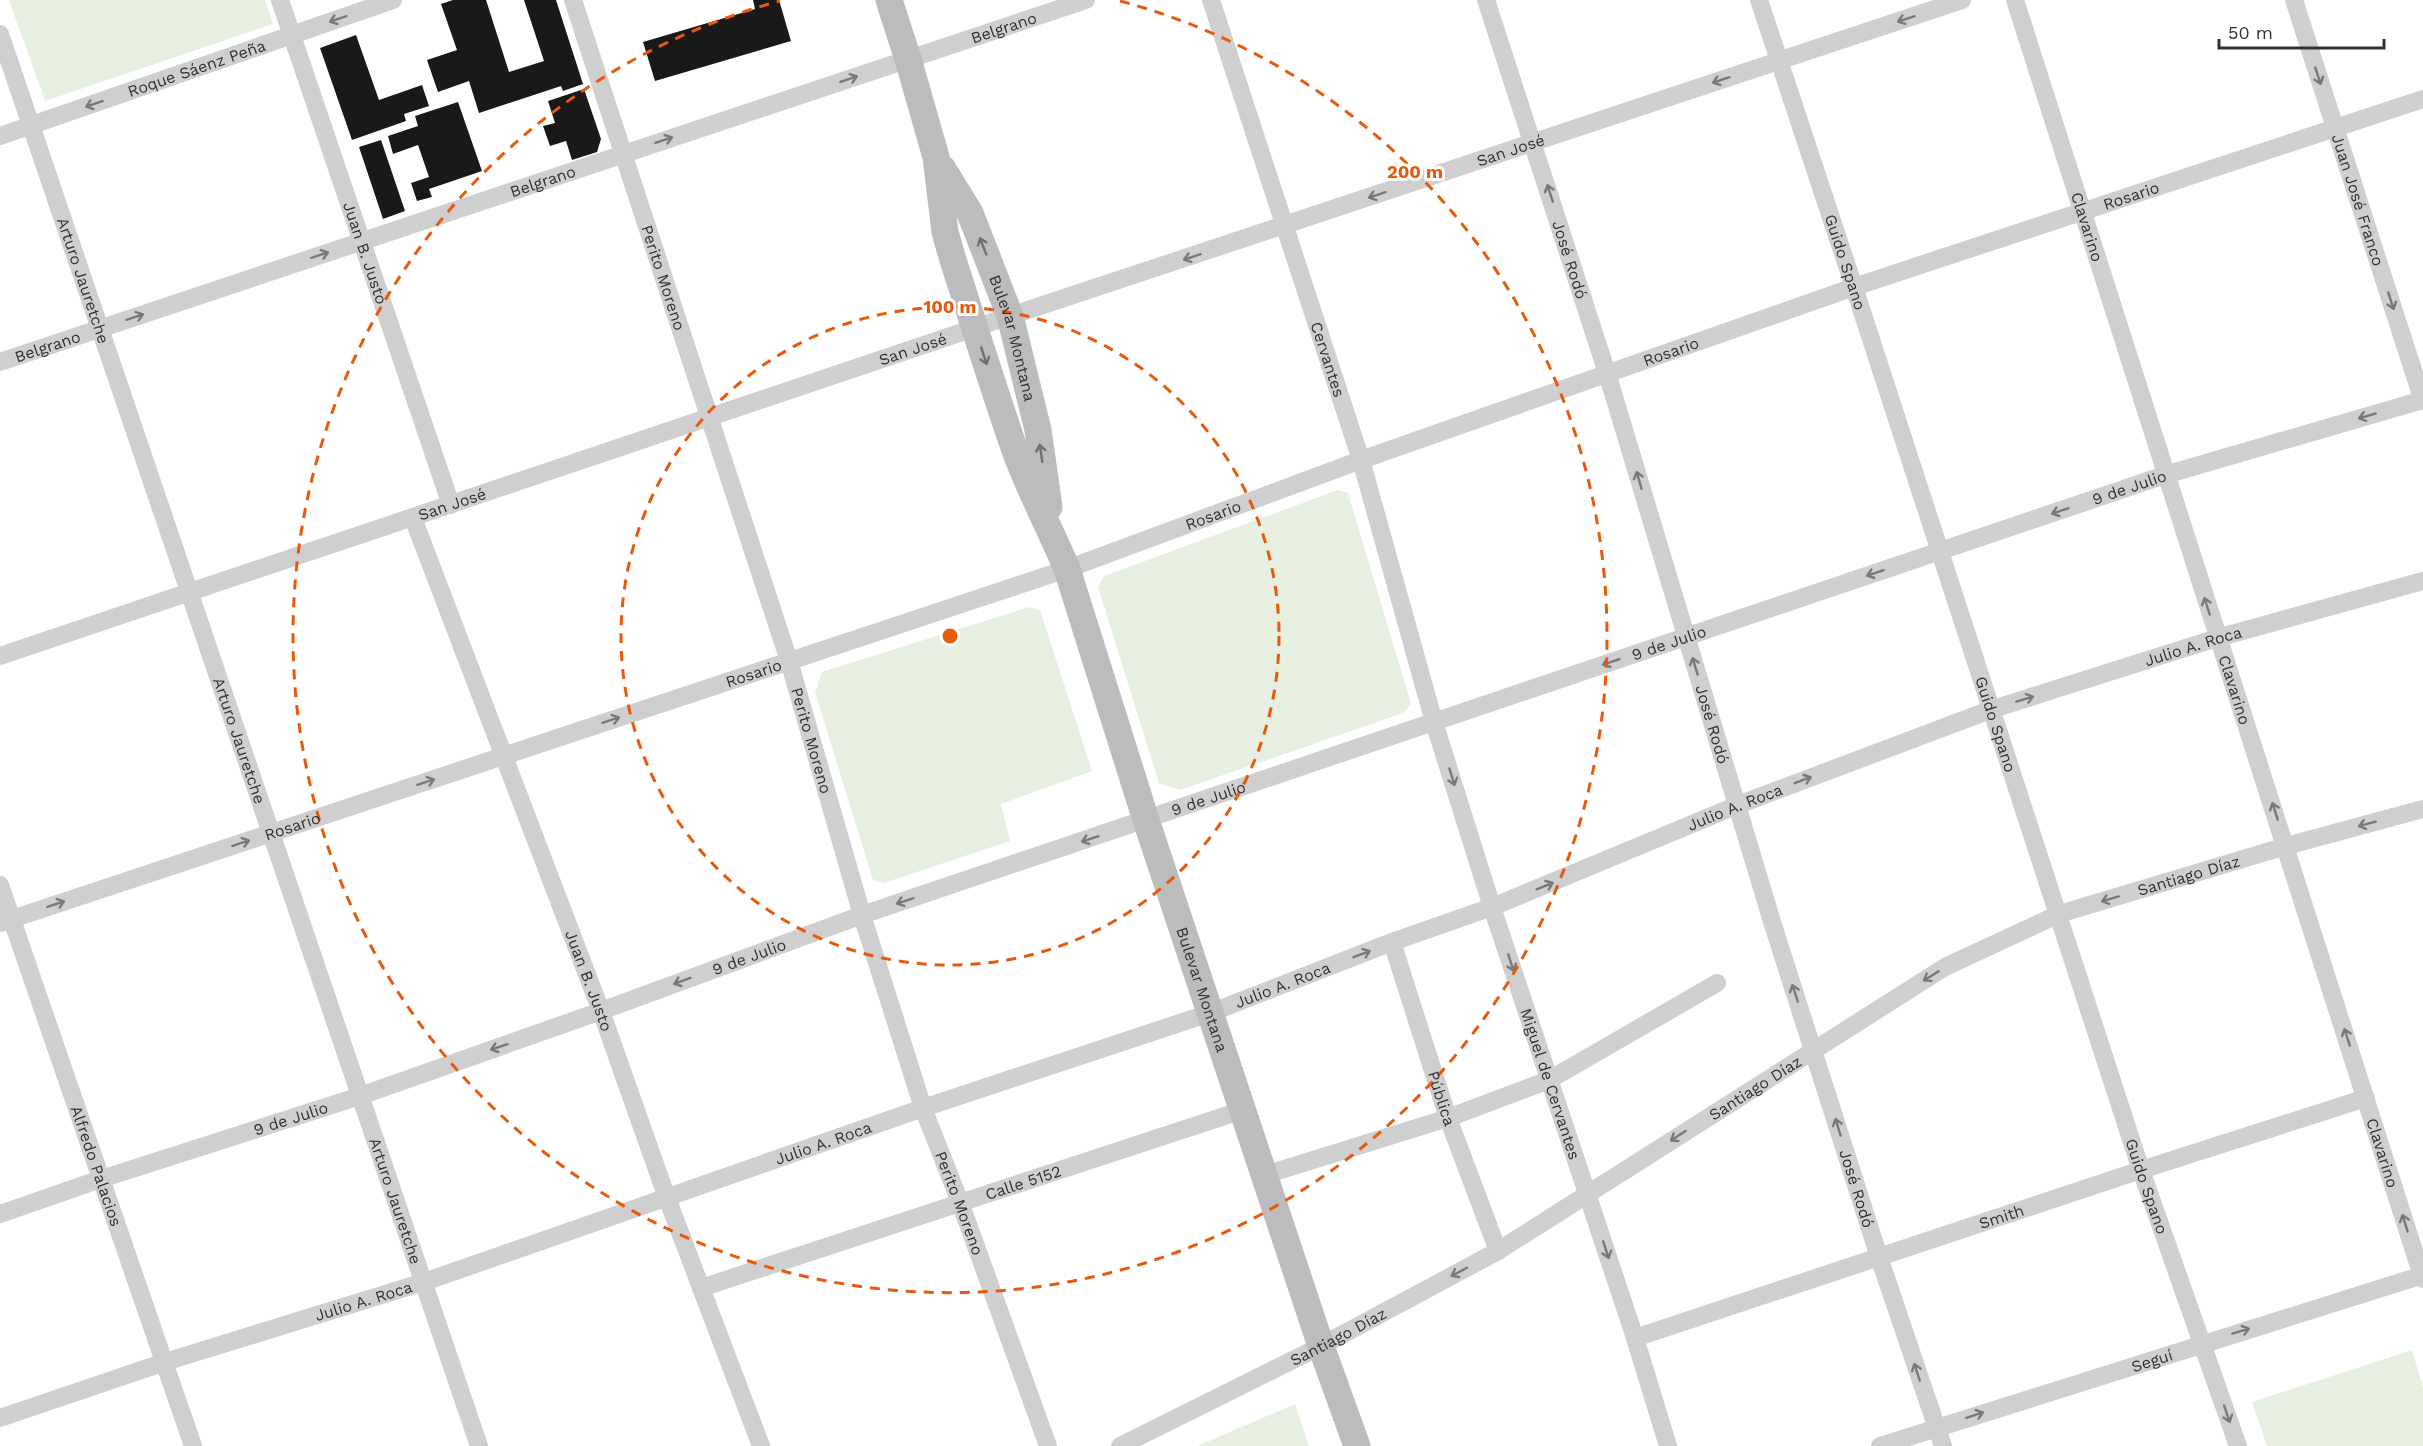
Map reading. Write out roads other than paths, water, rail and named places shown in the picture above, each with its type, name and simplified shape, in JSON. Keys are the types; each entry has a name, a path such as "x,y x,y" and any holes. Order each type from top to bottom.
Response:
{"main road":[{"name":"Bulevar Montana","path":"889,0 936,157 945,231 975,328 1017,455 1067,569 1146,820 1321,1346 1357,1446"},
{"name":"Bulevar Montana","path":"936,157 970,213 1010,316 1038,430 1052,532"}],"street":[{"name":"Juan B. Justo","path":"280,0 451,505"},
{"name":"Roque Sáenz Peña","path":"0,136 393,0"},
{"name":"Perito Moreno","path":"573,0 789,661 862,915 923,1108 960,1202 1048,1446"},
{"name":"Belgrano","path":"0,362 1086,0"},
{"name":"Cervantes","path":"1211,0 1361,460 1434,722"},
{"name":"José Rodó","path":"1486,0 1607,373 1773,925 1942,1446"},
{"name":"Guido Spano","path":"1759,0 2141,1170 2238,1446"},
{"name":"San José","path":"0,656 1010,316 1962,0"},
{"name":"Clavarino","path":"2014,0 2423,1276"},
{"name":"Juan José Franco","path":"2294,0 2423,400"},
{"name":"Arturo Jauretche","path":"0,34 479,1446"},
{"name":"Rosario","path":"6,921 1067,569 1361,460 1854,287 2423,99"},
{"name":"9 de Julio","path":"0,1214 101,1179 360,1096 862,915 2165,475 2423,400"},
{"name":"Juan B. Justo","path":"413,518 601,1011 667,1198 761,1446"},
{"name":"Julio A. Roca","path":"0,1418 165,1362 424,1282 923,1108 1210,1013 1392,942 1492,907 1738,805 1990,710 2217,638 2423,581"},
{"name":"Miguel de Cervantes","path":"1434,722 1492,907 1635,1338 1668,1446"},
{"name":"Santiago Díaz","path":"1120,1446 1321,1346 1498,1251 1945,967 2059,914 2286,846 2423,809"},
{"name":"Alfredo Palacios","path":"0,885 6,921 101,1179 193,1446"},
{"name":"Pública","path":"1392,942 1448,1118 1498,1251"},
{"path":"1264,1175 1448,1118 1549,1080 1716,983"},
{"name":"Smith","path":"1635,1338 2141,1170 2367,1098"},
{"name":"Calle 5152","path":"701,1288 1243,1110"},
{"name":"Seguí","path":"1880,1446 2423,1276"}]}
